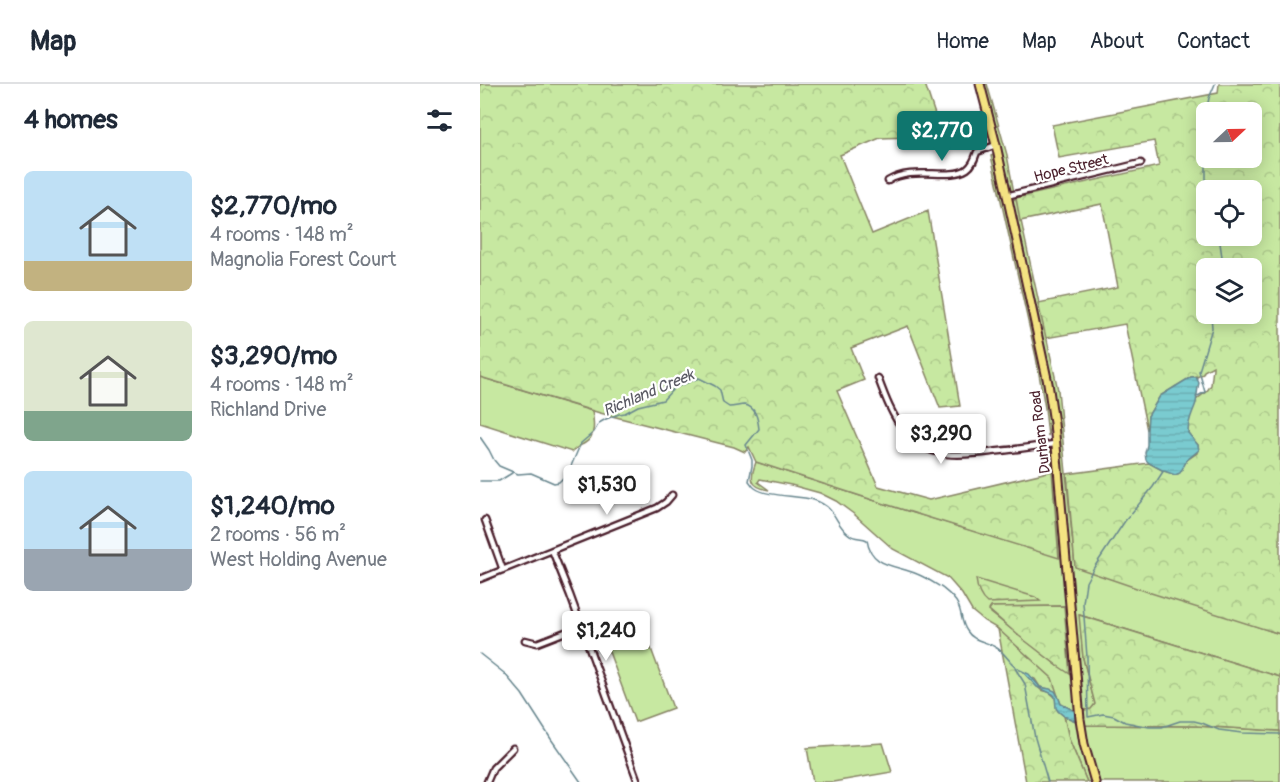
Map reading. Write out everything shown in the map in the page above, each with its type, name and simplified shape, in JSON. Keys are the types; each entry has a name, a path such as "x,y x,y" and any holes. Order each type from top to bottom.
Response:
{"main road":[{"name":"Durham Road","path":"980,84 996,145 1048,383 1056,444 1080,719 1084,744 1095,782"}],"street":[{"path":"888,181 902,175 963,171 971,165 977,152 996,145"},
{"name":"Hope Street","path":"1006,196 1142,163"},
{"path":"878,378 898,423 918,443 933,451 959,456 1056,444"},
{"path":"480,579 657,508 672,495"},
{"path":"485,520 503,570"},
{"path":"552,550 638,782"},
{"path":"525,640 537,643 581,626"},
{"path":"487,782 493,768 513,748"}],"green space":[{"path":"480,84 925,84 942,136 880,138 840,155 872,234 928,211 960,406 940,408 908,326 851,348 864,380 837,391 878,486 929,500 1052,471 1059,558 756,462 749,447 745,452 734,447 600,413 480,377"},
{"path":"983,84 987,84 1007,155 1014,193 1010,191"},
{"path":"1219,84 1280,84 1280,634 1075,567 1067,474 1149,463 1164,471 1178,474 1187,460 1197,453 1198,445 1188,433 1188,422 1196,400 1211,385 1213,366 1203,374 1191,377 1160,396 1148,416 1147,430 1125,324 1046,338 1038,303 1118,287 1102,204 1020,221 1016,198 1159,166 1154,141 1059,158 1052,125 1218,93"},
{"path":"993,155 1044,380 1050,415 1048,436 1036,357 991,156"},
{"path":"1016,198 1058,390 1075,566 1280,634 1280,677 1080,615 1083,658 1095,704 1091,710 1083,710 1055,408 1012,201"},
{"path":"480,377 592,411 594,424 591,437 572,452 480,423"},
{"path":"1050,450 1054,458 1079,734 1091,782 1087,782 1069,739 1064,716 1076,721 1075,711 1061,704 1058,696 998,629 972,611 962,594 948,578 893,549 855,515 820,493 760,479 758,482 769,490 758,487 752,477 754,468 756,462 1059,557","holes":["1064,606 1058,666 991,613 992,607"]},
{"path":"976,579 1035,597 1040,601 987,603 979,592"},
{"path":"1064,606 1070,674 1019,636 989,610 991,607"},
{"path":"1079,615 1280,677 1280,731 1196,726 1085,725 1083,710 1091,709 1095,704 1083,658"},
{"path":"643,627 673,708 635,722 605,641"},
{"path":"998,629 1052,678 1058,696 1040,687 1035,679 1030,677 1041,690 1055,697 1058,711 1064,716 1069,739 1087,782 1026,782"},
{"path":"1085,725 1196,726 1280,731 1280,782 1098,782 1088,748"},
{"path":"883,743 892,772 833,782 813,782 807,748"}],"water":[{"path":"1191,377 1196,377 1199,383 1188,433 1198,445 1199,450 1187,460 1180,473 1175,475 1146,460 1148,416 1160,396"},
{"path":"1022,671 1029,674 1040,687 1055,691 1061,704 1075,711 1076,721 1058,711 1053,694 1037,687"}],"waterway":[{"path":"1208,102 1215,84"},
{"path":"1206,168 1206,180"},
{"path":"1220,246 1222,258"},
{"path":"1196,397 1205,392 1199,371 1212,324"},
{"name":"Richland Creek","path":"480,437 499,466 518,474 531,473 554,483 559,482 568,473 581,443 594,432 599,423 638,406 663,400 674,388 699,378 720,390 723,403 729,407 748,406 756,414 759,429 746,445 752,460 749,481 754,487 767,493 807,498 828,507 845,531 852,536 867,540 869,549 879,561 920,575 946,591 957,602 965,628 970,634 1002,652 1014,666 1022,671"},
{"path":"1164,470 1125,521 1086,582 1083,603 1088,717 1103,714 1149,727 1162,727 1180,721 1194,721 1219,730 1280,734"},
{"path":"480,481 499,481 512,473"},
{"path":"480,654 504,673 522,694 581,782"},
{"path":"1015,668 1025,684 1035,738 1048,782"}]}
